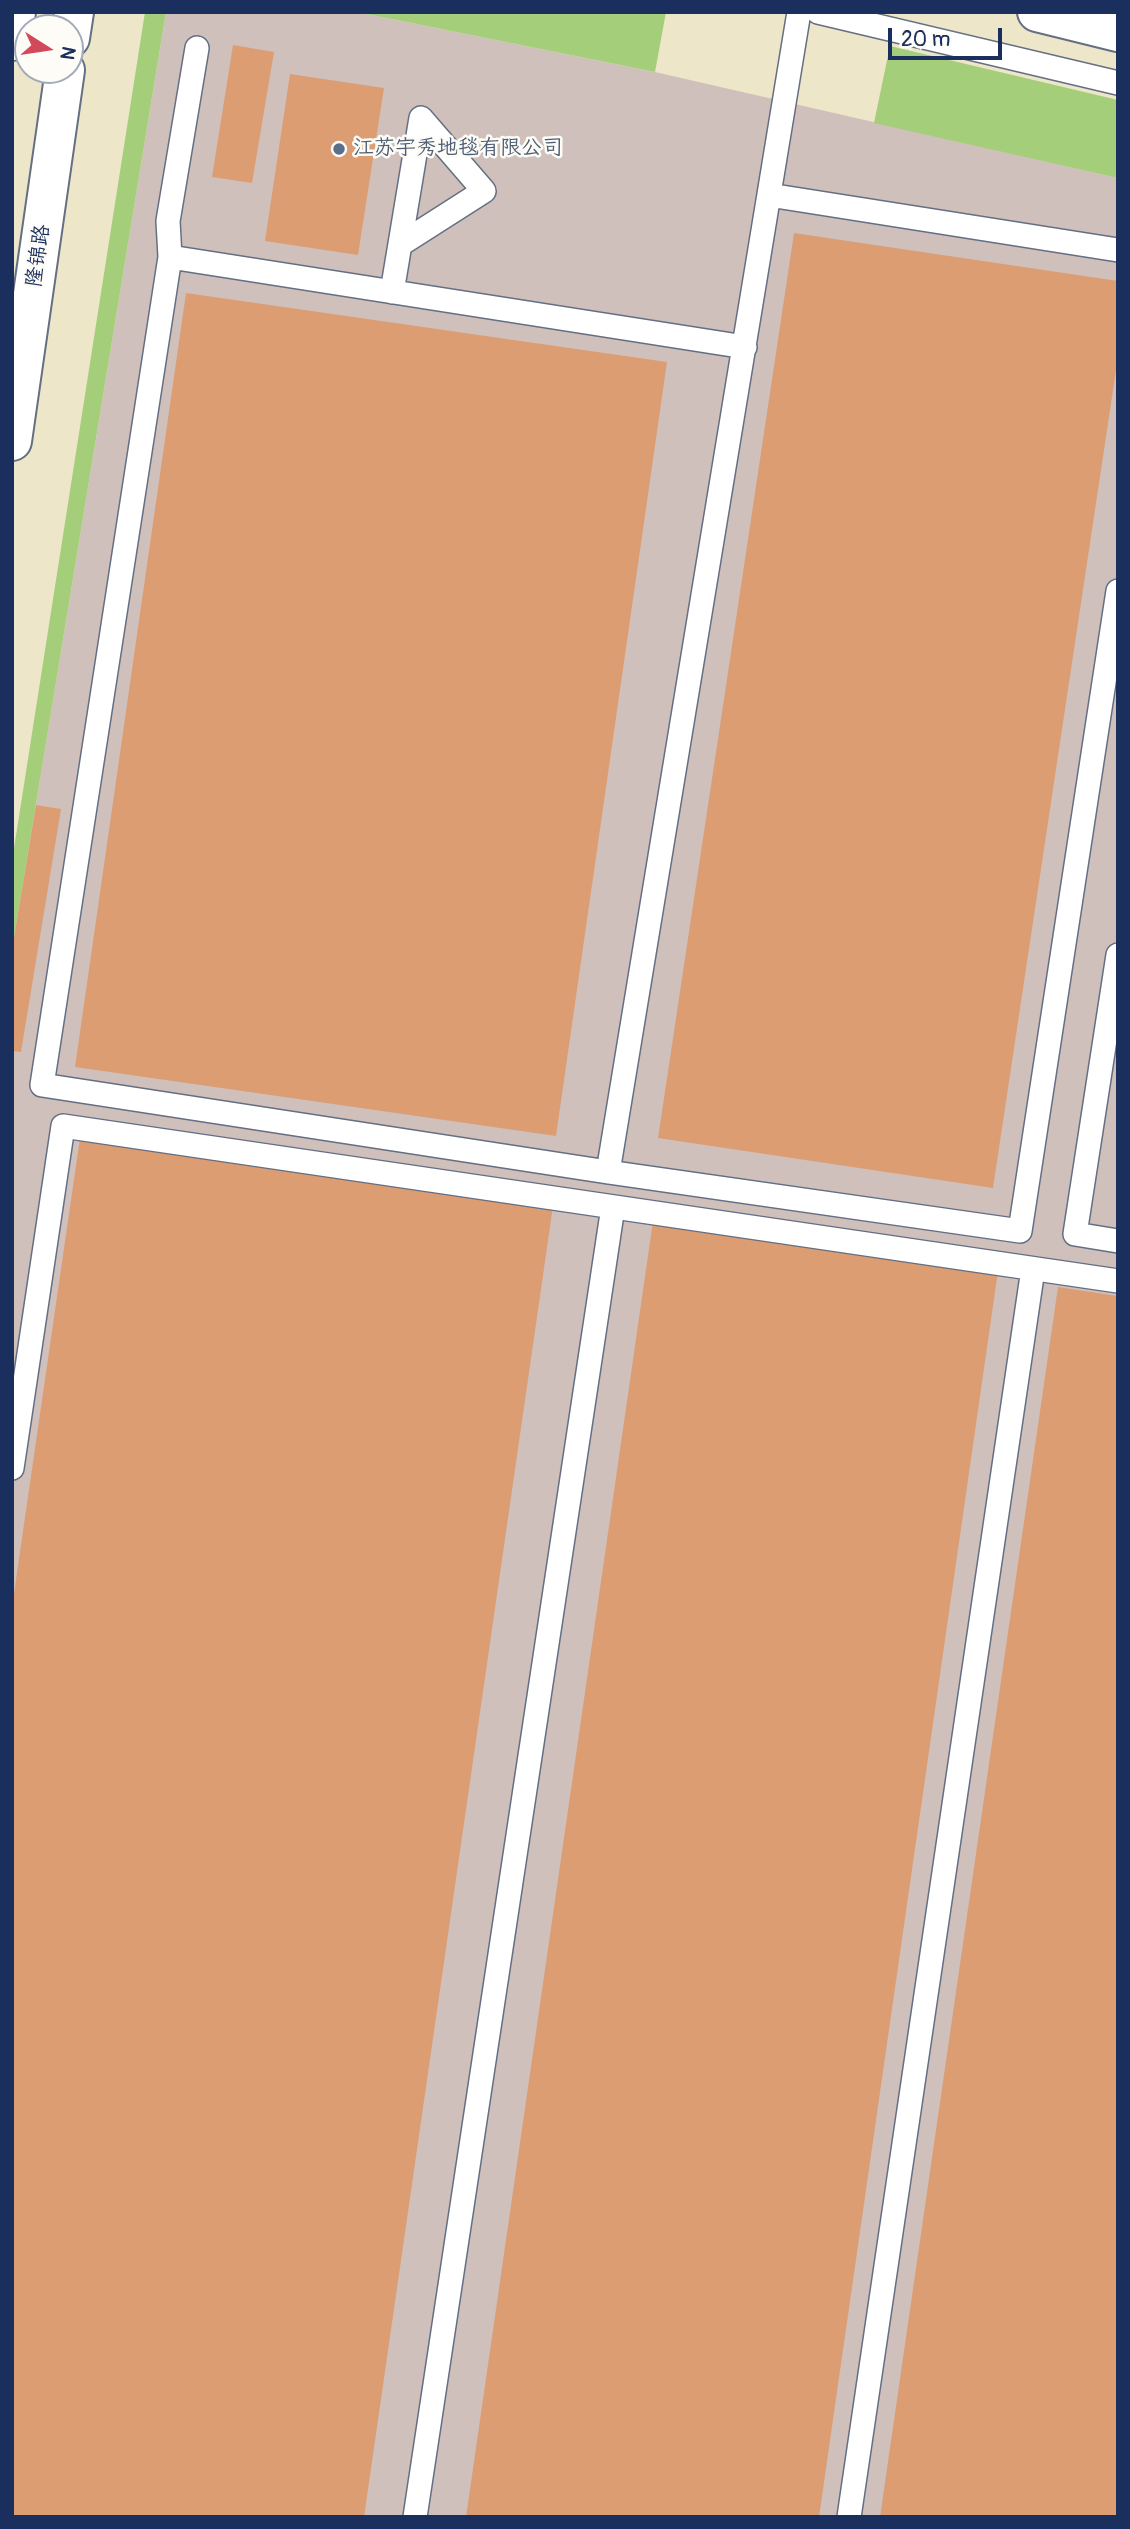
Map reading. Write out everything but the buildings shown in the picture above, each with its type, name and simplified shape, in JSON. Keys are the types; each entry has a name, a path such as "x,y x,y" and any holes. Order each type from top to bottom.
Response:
{"main road":[{"path":"12,41 16,12"},
{"path":"1037,12 1118,32"},
{"name":"隆锦路","path":"12,441 63,84"}],"lane":[{"path":"608,1172 799,12"},
{"path":"818,12 1118,83"},
{"path":"197,48 168,221 170,257 42,1085 608,1172 1020,1231 1118,591"},
{"path":"392,292 421,118 484,191 401,244"},
{"path":"769,195 1118,250"},
{"path":"170,257 745,347"},
{"path":"1118,955 1075,1234 1118,1241"},
{"path":"12,1468 63,1126 1118,1282"},
{"path":"415,2517 613,1207"},
{"path":"849,2517 1033,1269"}],"shaded area":[{"path":"166,12 357,12 655,72 1118,178 1118,2517 12,2517 12,950"}],"green space":[{"path":"145,12 166,12 12,950 12,861"},
{"path":"357,12 666,12 655,72"},
{"path":"890,46 1118,100 1118,178 874,123"}],"place":[{"name":"江苏宇秀地毯有限公司","path":"339,149"}]}
